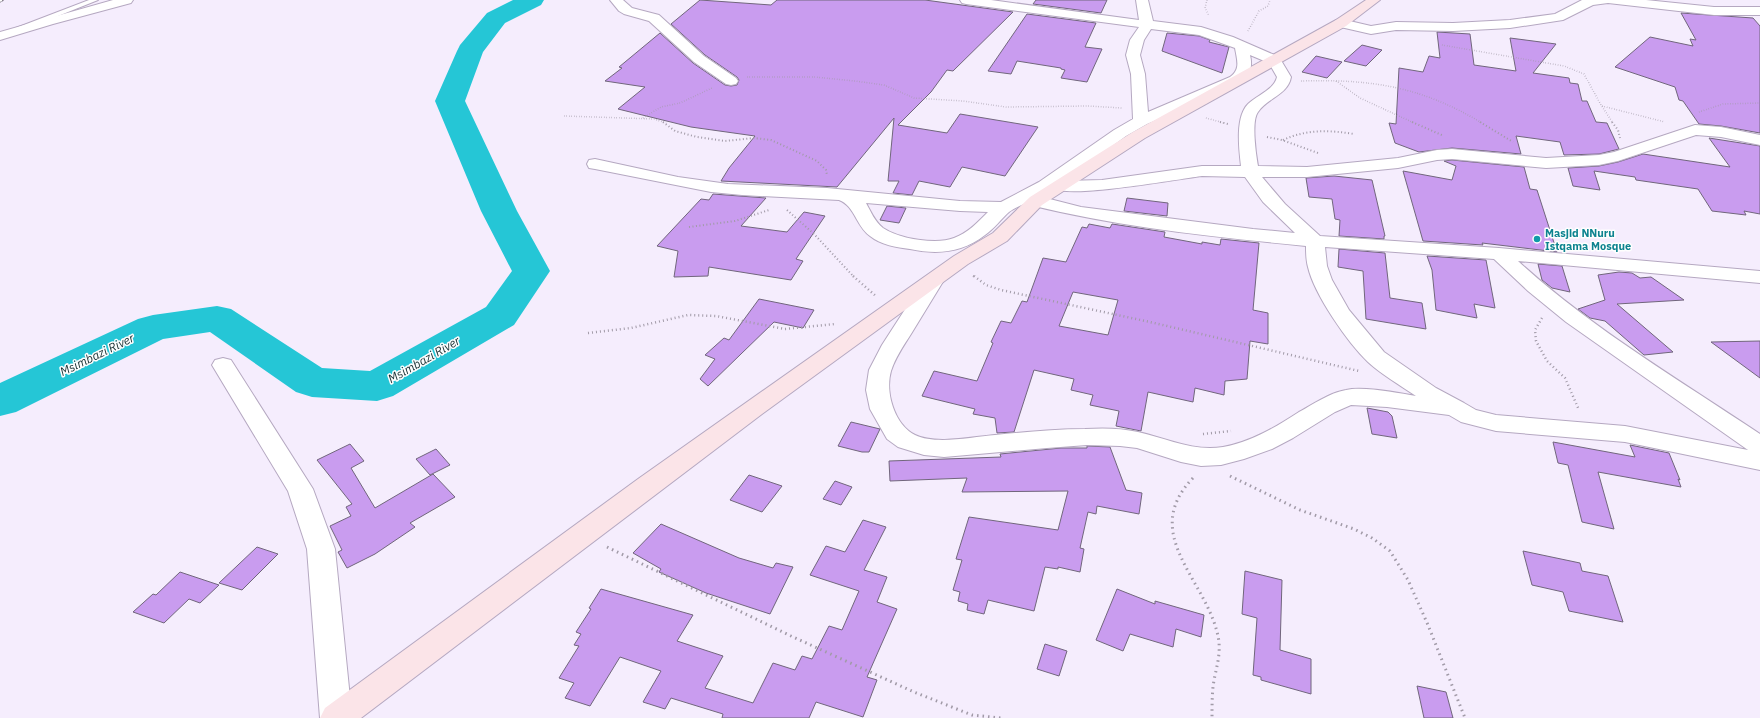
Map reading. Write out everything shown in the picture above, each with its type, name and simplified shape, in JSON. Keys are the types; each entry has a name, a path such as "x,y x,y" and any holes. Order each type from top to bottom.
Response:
{"street":[{"path":"0,36 16,30 126,0"},
{"path":"616,0 622,8 628,11 654,18 698,59 731,81"},
{"path":"966,0 1201,31 1213,34 1274,60 1282,71 1284,77 1283,82 1253,107 1249,113 1248,133 1251,172 1259,184 1290,219 1315,241 1317,266 1322,280 1340,312 1361,340 1376,357 1428,393 1470,416 1496,423 1625,434 1760,461"},
{"path":"1021,8 1042,0"},
{"path":"1140,115 1138,74 1133,55 1134,47 1147,24 1142,0"},
{"path":"336,718 747,412 961,260 1000,237 1036,201 1139,135 1341,23 1374,0"},
{"path":"1341,23 1372,30 1396,26 1510,24 1558,17 1590,1 1604,0"},
{"path":"1611,0 1714,11 1760,11"},
{"path":"841,195 850,198 857,204 867,222 876,232 892,240 921,246 945,247 962,242 980,231 1004,207 1045,186 1120,133 1140,115 1212,91 1242,75 1246,68 1241,46"},
{"path":"1061,186 1102,185 1202,171 1307,172 1398,163 1437,155 1452,154 1516,162 1546,163 1599,160 1618,156 1695,130 1721,132 1760,140"},
{"path":"596,164 676,182 729,189 841,195 960,206 1004,207"},
{"path":"1036,201 1081,212 1253,235 1315,241 1499,254 1760,278"},
{"path":"1499,254 1513,269 1555,304 1655,376 1760,446"},
{"path":"934,280 893,345 880,370 877,390 882,409 895,433 907,441 924,446 944,448 1047,439 1087,437 1120,438 1137,440 1201,457 1223,465 1235,453 1263,443 1285,432 1327,406 1348,397 1387,399 1456,409"},
{"path":"223,365 300,489 321,549 336,718"}],"lane":[{"path":"16,30 95,0"}],"path":[{"path":"1241,46 1256,15 1268,6 1270,0"},
{"path":"1436,43 1552,64 1576,70 1584,74 1601,105 1618,130 1621,142 1618,156"},
{"path":"643,118 661,107 680,103 731,81 751,77 814,77 884,85 904,95 914,98 963,101 1006,107 1088,106 1140,115"},
{"path":"1335,80 1356,97 1445,137"},
{"path":"1283,82 1354,80 1385,84 1436,99 1499,134 1546,163"},
{"path":"1601,105 1669,123"},
{"path":"1179,113 1213,120 1248,133 1282,140 1356,166"},
{"path":"564,116 643,118 666,123 675,130 697,137 725,141 761,138 780,144 822,165 826,170 833,186 841,195"},
{"path":"1282,140 1311,130 1354,134"},
{"path":"689,227 735,221 750,217 806,193"},
{"path":"781,205 814,234 843,267 870,292 882,301 902,302"},
{"path":"961,260 974,279 1001,290 1150,322 1366,373"},
{"path":"1555,304 1540,321 1535,330 1536,341 1547,361 1565,378 1570,387 1586,430"},
{"path":"588,333 631,328 688,315 716,316 797,329 840,324"},
{"path":"1201,434 1239,430"},
{"path":"1212,718 1213,687 1220,663 1220,644 1214,620 1206,602 1188,571 1177,544 1172,515 1179,494 1206,462 1223,465 1293,508 1354,529 1372,538 1390,551 1408,580 1428,625 1465,718"},
{"path":"582,534 784,632 914,692 972,715 1002,718"}],"building":[{"path":"700,0 771,5 777,0 925,0 1013,12 953,71 947,70 931,92 898,125 947,133 960,114 1038,127 1005,176 962,167 950,187 919,181 912,195 893,193 899,181 888,181 894,118 837,187 721,181 729,168 755,136 691,127 618,109 645,87 605,81 622,68 619,67 660,33 693,63 725,85 737,85 739,80 737,77 705,55 671,24"},
{"path":"1036,0 1107,0 1101,13 1033,4"},
{"path":"1681,13 1753,18 1760,26 1760,133 1721,126 1699,124 1683,101 1679,100 1675,87 1615,67 1650,37 1693,46 1690,39 1696,40"},
{"path":"1027,14 1096,23 1085,47 1102,49 1087,82 1061,78 1065,70 1061,68 1017,61 1011,74 988,71"},
{"path":"1437,32 1470,34 1474,65 1516,71 1510,38 1556,44 1533,73 1569,78 1570,83 1578,84 1582,101 1587,101 1596,122 1607,123 1619,149 1599,154 1564,155 1560,142 1516,136 1521,154 1452,148 1419,152 1395,143 1389,123 1396,124 1399,68 1423,72 1429,56 1440,58"},
{"path":"1167,33 1199,36 1210,40 1209,42 1229,47 1222,73 1162,51"},
{"path":"1362,45 1382,50 1366,66 1344,61"},
{"path":"1316,56 1342,62 1327,78 1302,72"},
{"path":"1709,138 1760,146 1760,214 1744,211 1746,215 1712,211 1698,189 1636,180 1635,177 1594,171 1600,190 1573,186 1568,168 1599,166 1643,154 1730,167"},
{"path":"1452,160 1524,167 1530,189 1537,190 1557,252 1482,243 1483,245 1423,241 1403,171 1452,180 1456,166 1444,161"},
{"path":"1334,176 1372,180 1385,236 1384,239 1339,236 1340,220 1335,219 1332,199 1309,197 1306,178"},
{"path":"713,194 766,198 741,226 787,232 804,212 825,216 796,259 803,261 791,280 709,267 708,276 674,277 678,251 657,246 701,199 709,200"},
{"path":"1127,198 1168,203 1167,216 1124,211"},
{"path":"887,206 906,208 899,223 880,220"},
{"path":"1089,224 1110,228 1112,224 1165,232 1164,237 1202,244 1202,242 1220,245 1221,239 1259,243 1253,310 1268,313 1268,344 1250,341 1247,379 1225,381 1224,395 1195,388 1193,402 1148,392 1141,431 1116,426 1119,411 1090,405 1093,395 1071,390 1074,379 1034,370 1014,432 997,433 995,418 973,414 975,409 922,396 934,371 977,381 993,343 991,342 1001,321 1011,323 1022,301 1027,302 1043,258 1066,262 1082,227 1087,228","holes":["1073,292 1118,300 1108,335 1059,326"]},
{"path":"1339,249 1385,253 1390,298 1422,303 1426,329 1366,319 1363,271 1338,267"},
{"path":"1427,256 1486,260 1495,308 1474,304 1477,318 1436,310 1432,270"},
{"path":"1538,264 1562,266 1570,292 1552,288 1542,280"},
{"path":"1619,272 1632,273 1640,278 1651,277 1684,300 1617,304 1673,352 1644,355 1605,321 1590,318 1578,309 1605,300 1598,275"},
{"path":"759,299 814,310 803,328 774,322 708,386 700,379 715,359 705,355 724,338 729,340"},
{"path":"1760,341 1760,378 1711,342"},
{"path":"1367,408 1388,412 1392,416 1397,438 1372,434"},
{"path":"851,422 880,429 869,452 862,452 838,446"},
{"path":"1553,442 1635,457 1630,445 1669,453 1680,480 1678,479 1681,487 1598,472 1614,529 1582,522 1568,465 1558,463"},
{"path":"350,444 364,461 351,468 375,508 433,474 455,497 410,523 415,527 375,554 347,568 338,552 342,550 330,526 351,516 346,507 352,504 317,460"},
{"path":"1087,446 1110,447 1126,490 1142,493 1139,514 1097,506 1096,514 1088,512 1080,548 1084,549 1080,572 1058,567 1058,569 1045,567 1034,611 988,600 984,614 967,610 968,604 958,601 960,592 953,590 962,560 956,559 969,517 1058,530 1068,491 962,492 967,478 890,481 889,461 1001,457 1000,454 1061,448 1087,448"},
{"path":"436,449 450,465 430,475 416,459"},
{"path":"749,475 782,486 762,512 730,500"},
{"path":"835,481 852,487 841,505 823,499"},
{"path":"863,520 886,527 864,570 887,577 877,602 897,609 867,677 877,680 863,717 816,702 809,718 722,718 723,714 671,698 665,709 643,702 661,671 620,657 590,706 565,698 574,683 559,678 579,646 574,645 581,634 576,632 591,609 589,608 601,589 693,615 677,641 723,656 705,688 753,703 773,663 795,670 802,656 812,659 829,626 842,630 859,591 810,575 826,546 845,552"},
{"path":"661,524 739,558 773,568 776,563 793,567 770,614 706,593 659,572 661,569 633,553"},
{"path":"257,547 278,554 242,590 219,583"},
{"path":"1523,551 1580,563 1582,571 1608,576 1623,622 1569,611 1563,592 1532,585"},
{"path":"1245,571 1282,580 1280,650 1311,659 1311,694 1261,680 1261,677 1253,675 1257,618 1242,614"},
{"path":"180,572 219,585 200,603 189,599 164,623 133,612 153,594 156,595"},
{"path":"1117,589 1155,604 1155,601 1204,615 1201,637 1176,629 1173,647 1130,634 1123,651 1096,640"},
{"path":"1045,644 1067,651 1059,676 1037,669"},
{"path":"1417,686 1446,692 1453,718 1424,718"}],"waterway":[{"name":"Msimbazi River","path":"0,401 153,328 217,318 312,382 377,386 500,316 531,271 499,211 450,101 470,51 496,18 532,0"}],"place":[{"name":"Masjid NNuru Istqama Mosque","path":"1537,239"}]}
